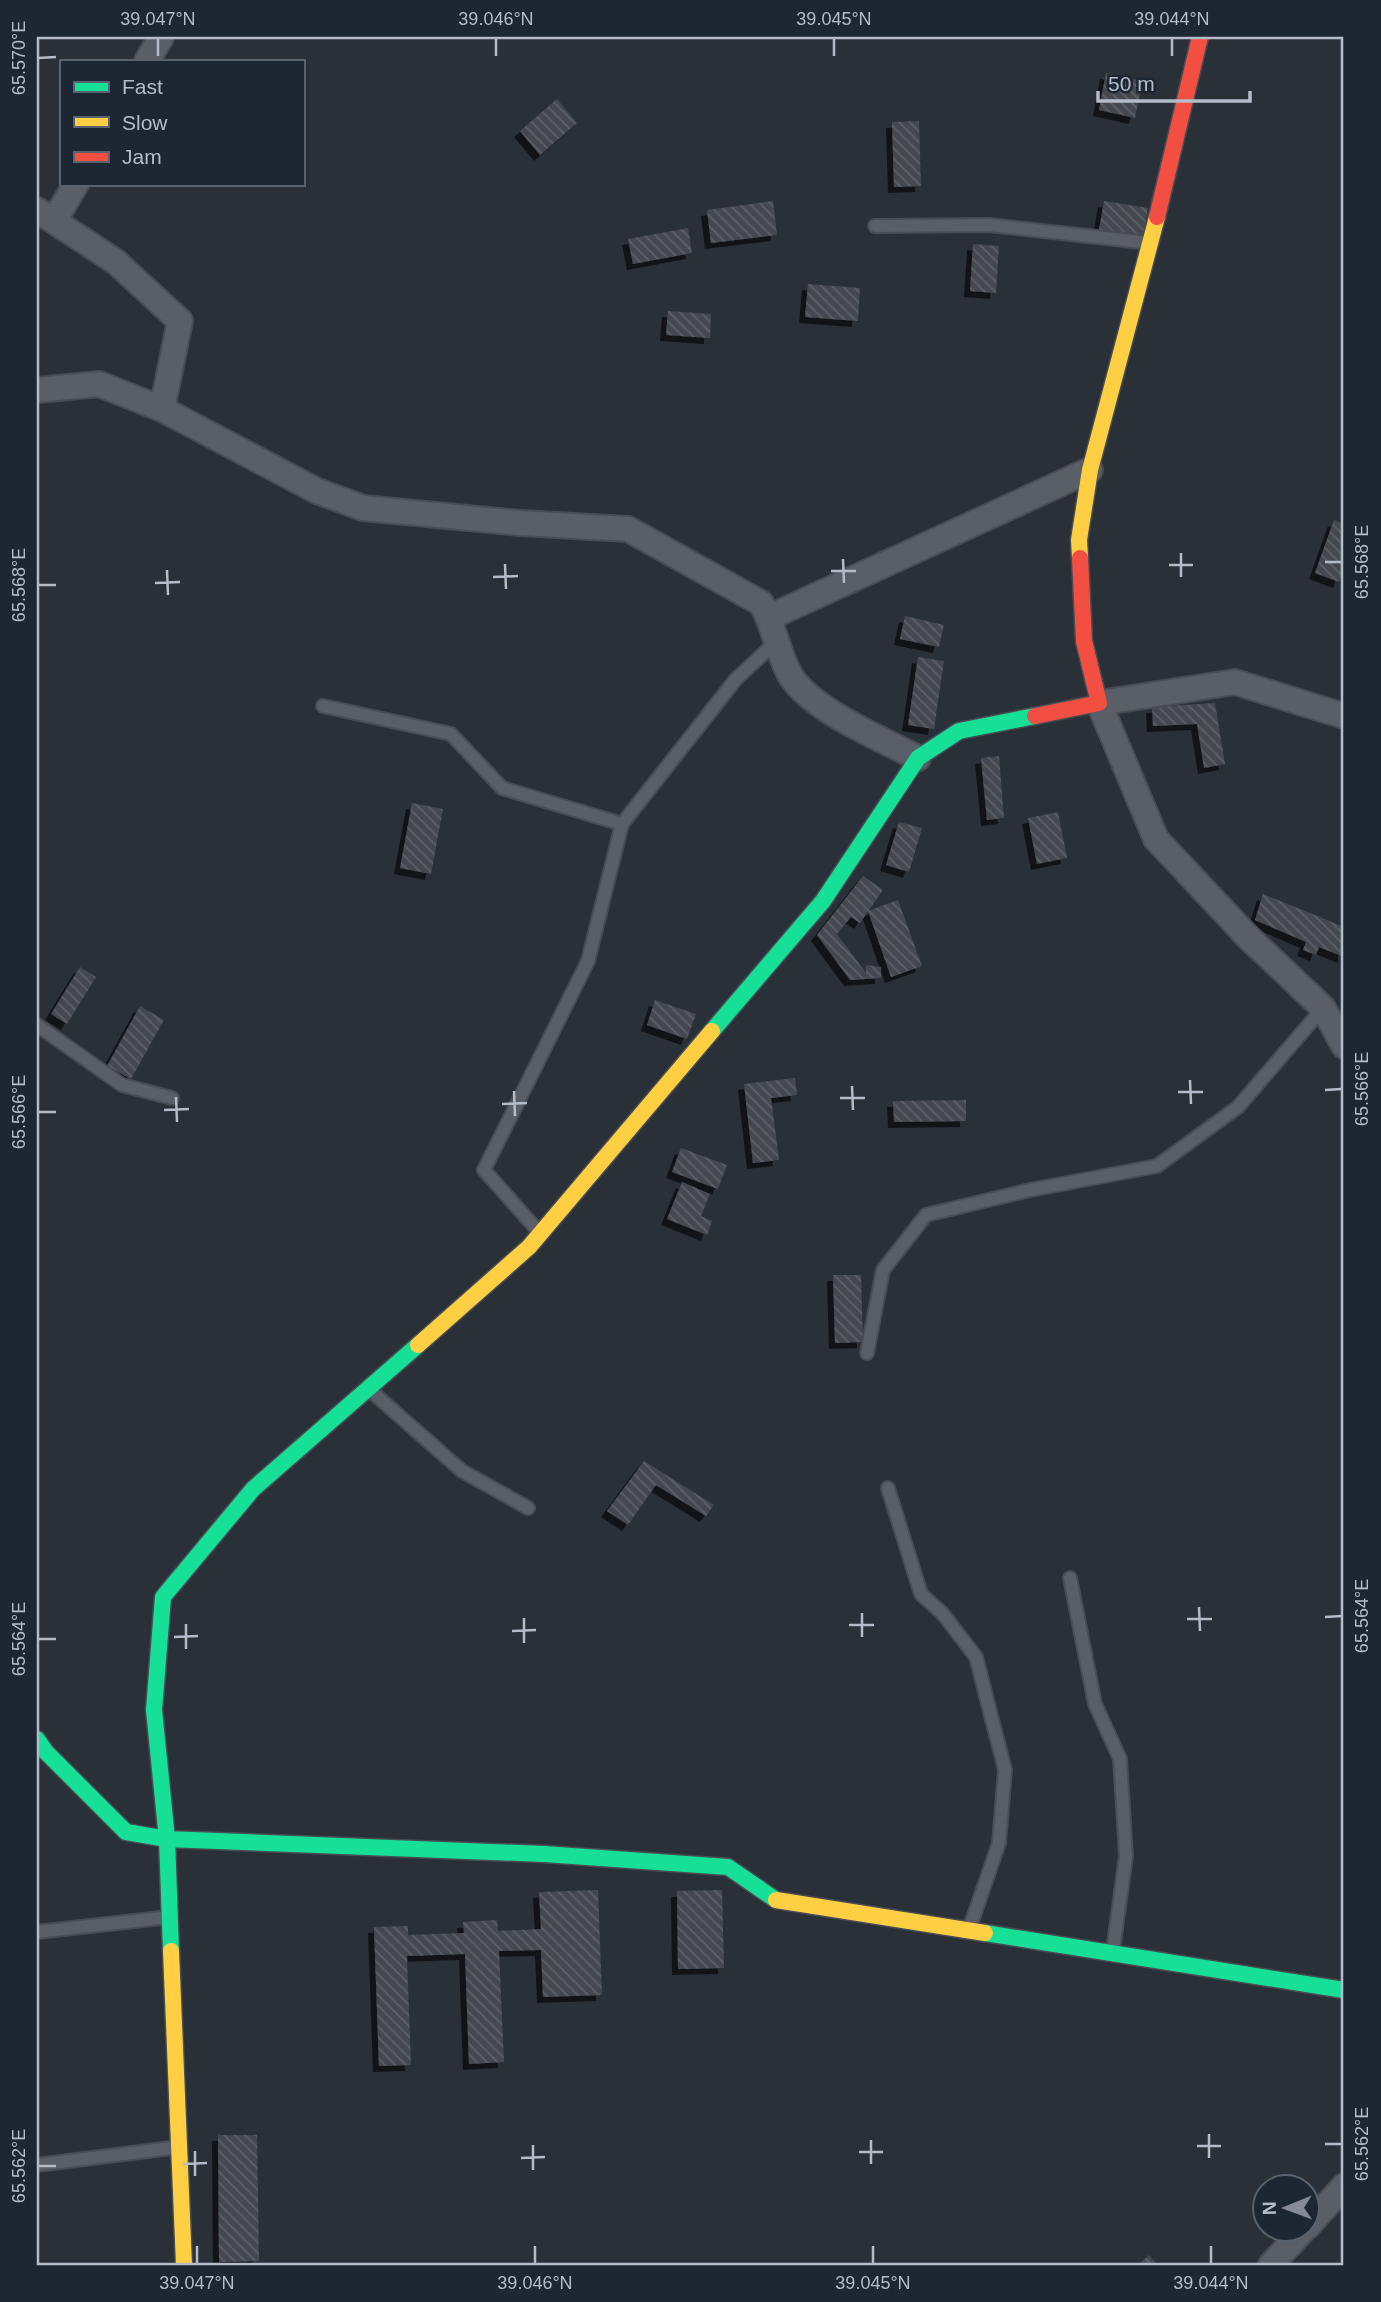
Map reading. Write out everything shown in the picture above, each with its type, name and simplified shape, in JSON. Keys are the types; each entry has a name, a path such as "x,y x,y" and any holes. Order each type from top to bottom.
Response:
{"street":[{"path":"148,60 161,37"},
{"path":"1200,37 1150,243 1090,470 1079,540 1084,641 1099,703 1156,839 1247,936 1323,1008 1344,1045"},
{"path":"74,186 45,215 116,262 180,321 162,409"},
{"path":"37,390 100,384 162,409 317,491 363,508 520,523 628,529 761,603 770,617 776,642 790,676 826,710 918,758"},
{"path":"770,617 1090,470"},
{"path":"184,2265 167,1839 154,1710 163,1597 253,1489 540,1234 823,901 918,758 959,731 1099,703 1235,682 1344,716"},
{"path":"37,1739 46,1752 126,1832 167,1839 544,1854 728,1867 771,1899 1344,1990"},
{"path":"1322,2210 1344,2186"},
{"path":"1271,2265 1292,2242"}],"lane":[{"path":"875,226 989,225 1150,243"},
{"path":"540,1234 484,1170 588,961 622,824 736,679 776,642"},
{"path":"323,706 451,734 502,788 622,824"},
{"path":"867,1353 883,1270 926,1215 1030,1189 1157,1166 1238,1107 1323,1008"},
{"path":"37,1025 122,1085 172,1098"},
{"path":"368,1388 461,1471 528,1508"},
{"path":"888,1488 921,1594 943,1614 976,1657 1004,1770 999,1843 968,1930"},
{"path":"1070,1578 1095,1704 1120,1759 1126,1856 1112,1954"},
{"path":"37,1932 170,1917"},
{"path":"37,2165 179,2147"}],"building":[{"path":"1106,73 1143,81 1135,118 1099,110"},
{"path":"557,99 577,123 540,155 520,131"},
{"path":"919,121 921,186 894,187 892,122"},
{"path":"773,201 777,235 711,243 707,210"},
{"path":"1104,201 1148,208 1143,238 1099,230"},
{"path":"688,228 692,253 633,264 628,239"},
{"path":"973,244 999,246 996,293 970,291"},
{"path":"808,284 860,288 858,321 805,317"},
{"path":"668,311 711,314 710,338 666,335"},
{"path":"1334,520 1344,524 1344,568 1339,582 1315,573"},
{"path":"905,616 944,625 939,647 900,639"},
{"path":"918,657 944,661 934,729 908,725"},
{"path":"1215,703 1225,764 1204,768 1197,724 1153,726 1152,707"},
{"path":"999,756 1004,818 987,820 981,758"},
{"path":"412,803 443,809 431,874 400,868"},
{"path":"1058,812 1067,858 1037,864 1028,818"},
{"path":"899,822 922,828 909,872 886,865"},
{"path":"863,876 883,890 860,923 851,917 837,934 866,973 866,965 881,967 881,978 850,980 817,935"},
{"path":"1263,894 1344,927 1344,957 1319,947 1316,955 1303,950 1306,942 1255,920"},
{"path":"898,900 922,966 891,977 868,911"},
{"path":"80,967 96,977 67,1024 51,1014"},
{"path":"655,1000 696,1014 687,1039 647,1025"},
{"path":"140,1006 164,1020 131,1079 107,1066"},
{"path":"795,1078 797,1095 771,1098 779,1160 753,1163 744,1084"},
{"path":"966,1100 966,1121 894,1122 893,1101"},
{"path":"681,1148 727,1165 718,1189 672,1172"},
{"path":"682,1182 710,1194 701,1216 712,1221 707,1235 667,1219"},
{"path":"833,1275 861,1275 863,1342 835,1343"},
{"path":"644,1461 714,1505 706,1516 656,1485 628,1525 607,1511"},
{"path":"598,1890 602,1995 543,1997 541,1950 499,1951 504,2062 469,2064 465,1954 407,1956 411,2065 379,2066 374,1927 408,1926 408,1935 464,1933 463,1922 497,1920 498,1931 541,1929 539,1892"},
{"path":"722,1890 724,1968 678,1969 677,1891"},
{"path":"218,2135 257,2135 259,2261 219,2262"},
{"path":"1149,2255 1158,2265 1138,2265"}],"traffic: fast":[{"path":"712,1031 823,901 918,758 959,731 1035,716"},
{"path":"171,1951 167,1839 154,1710 163,1597 253,1489 418,1345"},
{"path":"37,1739 46,1752 126,1832 167,1839 544,1854 728,1867 776,1900"},
{"path":"985,1933 1344,1990"}],"traffic: slow":[{"path":"1080,558 1079,540 1090,470 1157,217"},
{"path":"418,1345 529,1247 712,1031"},
{"path":"776,1900 985,1933"},
{"path":"171,1951 184,2265"}],"traffic: jam":[{"path":"1157,217 1200,37"},
{"path":"1035,716 1099,703 1084,641 1080,558"}]}
